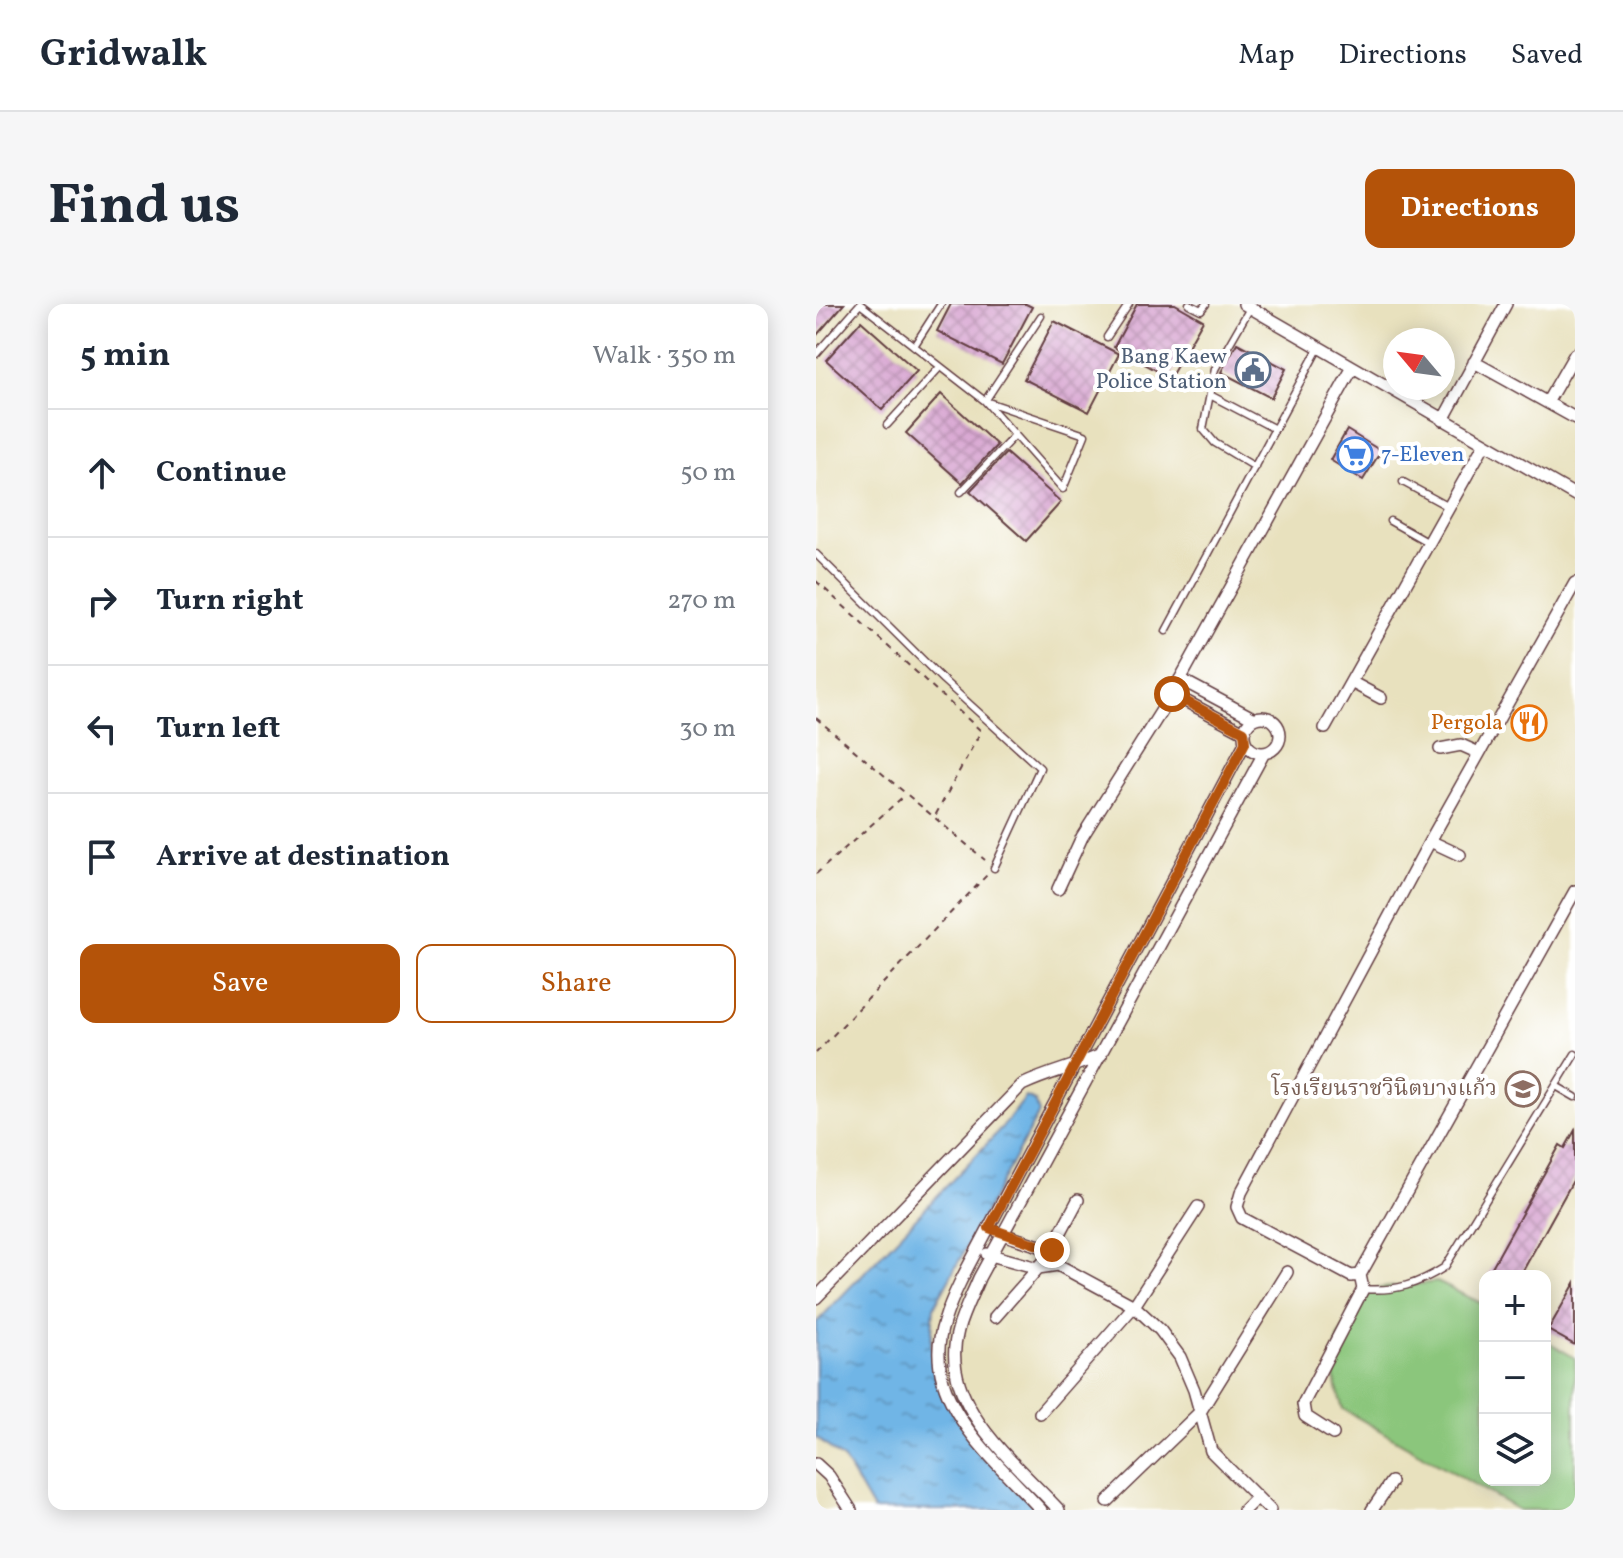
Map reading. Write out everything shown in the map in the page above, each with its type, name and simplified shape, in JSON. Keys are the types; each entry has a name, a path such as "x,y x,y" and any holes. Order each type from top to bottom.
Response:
{"street":[{"path":"1443,420 1506,304"},
{"path":"1247,306 1575,495"},
{"path":"1548,401 1575,354"},
{"path":"1474,362 1575,418"},
{"path":"1058,889 1082,837 1172,694 1353,367"},
{"path":"1325,728 1485,443"},
{"path":"1360,1275 1351,1276 1242,1218 1237,1207 1241,1193 1430,841 1575,583"},
{"path":"1059,1510 976,1420 960,1390 957,1332 979,1278 1264,753 1276,746 1278,726 1267,717 1253,718 1180,679"},
{"path":"1351,682 1381,698"},
{"path":"1172,694 1245,737 1253,751 1264,753"},
{"path":"1041,1510 959,1420 943,1389 942,1324 966,1271 1075,1067 1253,718"},
{"path":"1440,749 1461,745 1479,753"},
{"path":"1430,841 1460,855"},
{"path":"1333,1434 1305,1416 1303,1404 1363,1289 1360,1275 1575,891"},
{"path":"816,1298 1022,1085 1054,1069 1075,1067 1102,1055"},
{"path":"995,1317 1052,1250 1078,1200"},
{"path":"1040,1413 1134,1306 1198,1207"},
{"path":"989,1228 1052,1250"},
{"path":"978,1248 991,1256 1038,1268 1058,1265 1134,1306 1160,1330 1180,1357 1211,1451 1270,1510"},
{"path":"1052,1250 1058,1265"},
{"path":"966,1271 979,1278"},
{"path":"1108,1501 1200,1412 1287,1272"},
{"path":"816,1464 829,1476 851,1510"},
{"path":"1372,1510 1391,1482"},
{"path":"1244,1510 1256,1498"}],"lane":[{"path":"816,354 860,304 985,401 1063,489 1085,435 985,401"},
{"path":"914,346 941,304"},
{"path":"1107,337 1129,304"},
{"path":"1189,304 1201,310 1206,304"},
{"path":"1247,306 1215,369 1203,429 1207,436 1255,467"},
{"path":"985,401 1041,316"},
{"path":"1166,631 1319,347"},
{"path":"887,425 940,367"},
{"path":"1210,395 1275,429"},
{"path":"961,492 1015,435"},
{"path":"1403,482 1449,507"},
{"path":"1390,521 1429,543"},
{"path":"816,554 943,680 1040,768 994,868"},
{"path":"1363,1289 1392,1291 1423,1281 1445,1267 1575,1054"},
{"path":"1556,1086 1575,1097"}],"path":[{"path":"816,581 981,731 935,817"},
{"path":"816,718 994,868 816,1053"},
{"path":"816,874 906,794"}],"green space":[{"path":"1437,1282 1479,1302 1479,1486 1551,1486 1551,1344 1575,1358 1575,1510 1519,1510 1343,1409 1334,1372 1337,1344 1350,1318 1373,1289"}],"water":[{"path":"1026,1097 1035,1101 1039,1113 934,1307 931,1344 937,1384 957,1419 1040,1510 873,1510 844,1460 816,1437 816,1323 1001,1129"}],"building":[{"path":"816,304 844,304 816,336"},
{"path":"951,304 1026,304 1032,307 1002,364 937,331"},
{"path":"1137,304 1175,304 1203,320 1170,378 1114,347"},
{"path":"861,321 917,371 882,410 826,360"},
{"path":"1054,321 1119,354 1089,412 1024,379"},
{"name":"Bang Kaew Police Station","path":"1237,343 1286,369 1271,398 1221,372"},
{"path":"941,394 997,445 962,483 906,433"},
{"name":"7-Eleven","path":"1347,430 1381,451 1363,480 1330,460"},
{"path":"1006,453 1061,502 1026,541 970,491"},
{"path":"1575,1130 1575,1177 1523,1270 1490,1270 1560,1145 1565,1148"},
{"path":"1575,1283 1575,1345 1551,1332 1551,1325"}],"place":[{"name":"Bang Kaew Police Station","path":"1253,370"},
{"name":"7-Eleven","path":"1355,455"},
{"name":"Pergola","path":"1529,723"},
{"name":"โรงเรียนราชวินิตบางแก้ว","path":"1523,1089"}],"route":[{"path":"1052,1250 989,1228 1245,743 1244,732 1172,694"}]}
